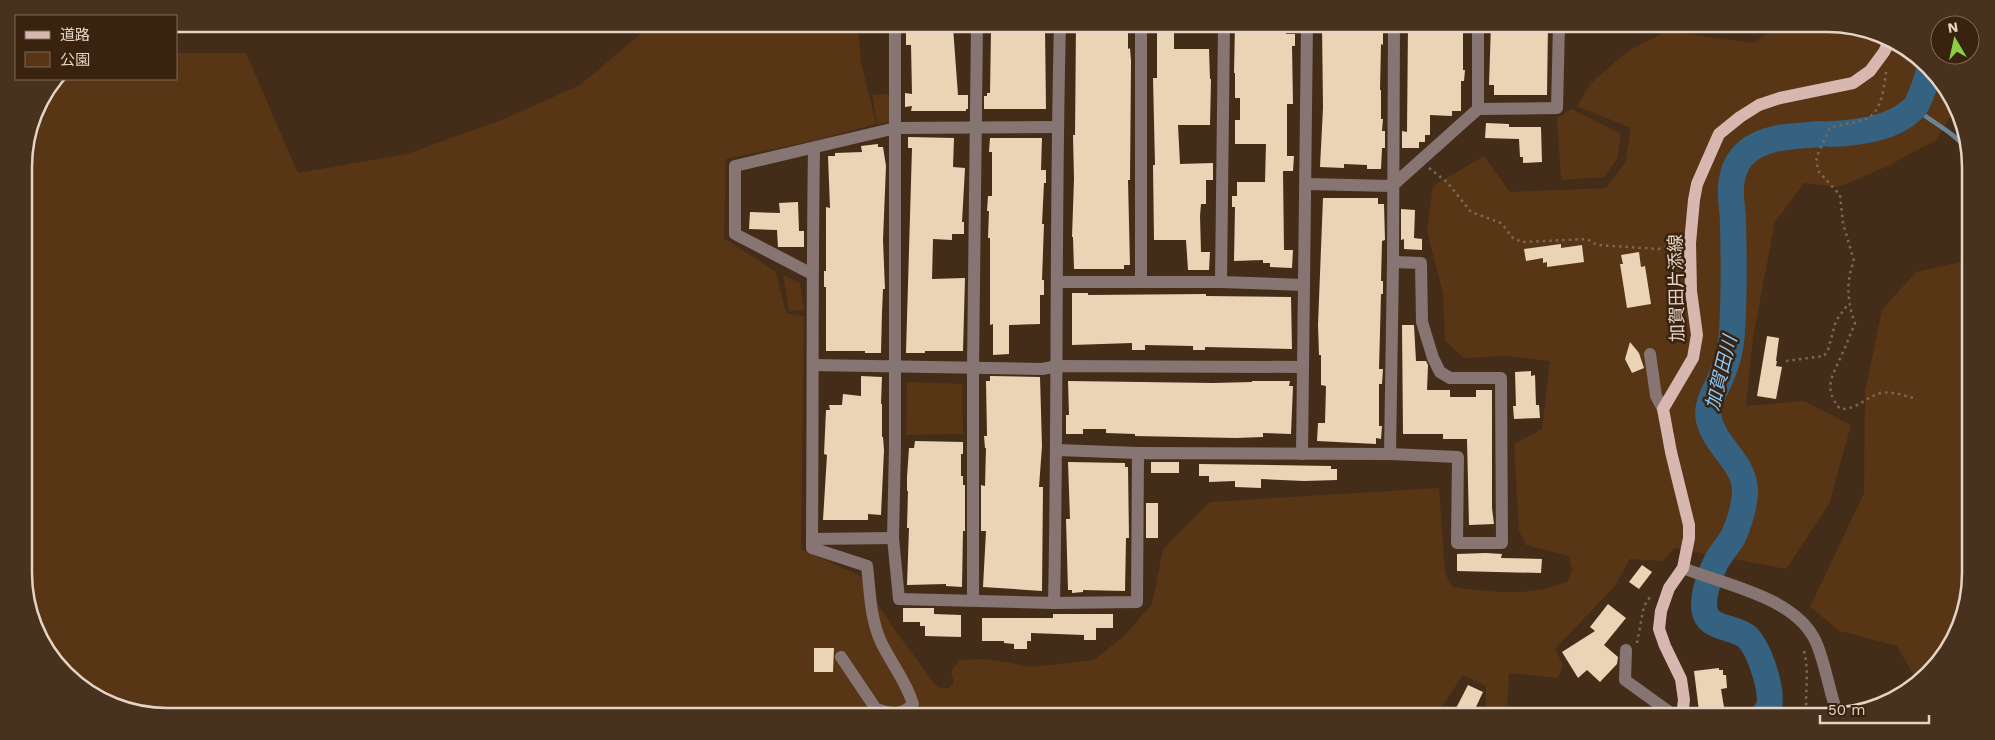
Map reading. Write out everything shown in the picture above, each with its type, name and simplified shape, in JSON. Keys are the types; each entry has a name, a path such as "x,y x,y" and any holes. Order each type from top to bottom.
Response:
{"main road":[{"name":"加賀田片添線","path":"1663,409 1693,358 1697,335 1691,291 1690,243 1694,200 1697,184 1719,134 1740,116 1759,105 1780,98 1853,83 1870,71 1887,46"},
{"path":"1663,409 1671,452 1689,525 1689,538 1687,570 1669,588 1661,611 1659,629 1681,679 1683,707"}],"street":[{"path":"895,32 893,538 899,599 1054,603 1137,602 1138,453"},
{"path":"973,600 973,368 977,32"},
{"path":"1054,603 1058,366 1060,32"},
{"path":"1141,32 1141,282"},
{"path":"1221,282 1224,32"},
{"path":"1302,454 1307,32"},
{"path":"1390,454 1394,32"},
{"path":"1478,32 1478,109"},
{"path":"1306,184 1392,186 1478,109 1558,108 1559,32"},
{"path":"812,274 735,234 735,166 814,149 896,128 1058,126"},
{"path":"814,149 812,548 867,566 874,621 882,642 909,691 913,704 909,708"},
{"path":"1057,450 1138,453 1390,454 1458,457 1457,543 1502,543 1501,378 1450,378 1440,372 1433,358 1422,322 1421,263 1393,262"},
{"path":"1058,282 1221,282 1303,285"},
{"path":"1650,354 1656,396 1663,409"},
{"path":"813,365 1042,369 1058,366 1302,367"},
{"path":"812,539 893,538"},
{"path":"1687,570 1755,594 1787,609 1810,630 1817,643 1836,707"},
{"path":"1626,650 1625,680 1663,707"},
{"path":"841,657 874,708"}],"path":[{"path":"1886,70 1877,109 1867,119 1830,128 1819,150 1816,161 1819,172 1840,196 1843,223 1854,261 1849,274 1848,304 1855,324 1833,372 1830,386 1832,398 1840,409 1858,406 1880,393 1896,393 1917,399"},
{"path":"1420,161 1447,182 1471,212 1500,223 1513,238 1522,242 1587,239 1597,245 1660,249 1668,246 1676,237 1679,228"},
{"path":"1786,361 1824,356 1828,350 1836,321 1848,304"},
{"path":"1625,663 1632,657 1640,635 1644,606 1655,589"},
{"path":"1803,648 1807,670 1806,707"}],"green space":[{"path":"643,32 859,32 861,62 876,124 817,140 726,159 724,238 776,272 786,313 804,316 801,549 860,576 892,626 934,683 941,688 949,688 954,683 951,672 959,660 986,659 1032,667 1094,660 1125,635 1152,604 1163,549 1210,502 1439,488 1445,573 1452,587 1496,592 1525,592 1539,590 1568,581 1572,570 1569,556 1526,545 1519,531 1514,444 1542,429 1550,361 1507,356 1464,358 1445,341 1443,294 1427,231 1433,186 1484,156 1510,192 1606,188 1625,163 1631,128 1577,106 1591,83 1628,51 1665,32 1753,43 1769,32 1828,32 1862,37 1887,46 1917,66 1935,85 1951,115 1936,140 1888,166 1839,187 1804,183 1775,222 1753,337 1746,406 1804,401 1851,425 1829,504 1786,569 1675,548 1663,561 1630,559 1614,587 1555,649 1563,665 1558,678 1509,673 1507,707 1486,707 1486,686 1463,675 1442,707 168,708 133,703 108,694 78,674 55,648 46,632 35,599 32,572 33,159 37,133 43,116 60,85 64,80 178,80 178,53 246,53 298,173 407,154 504,119 580,85"},
{"path":"890,94 891,122 877,124 872,95"},
{"path":"1571,109 1621,134 1617,159 1604,177 1561,180 1557,118"},
{"path":"1962,262 1962,581 1960,599 1949,632 1935,655 1914,676 1897,646 1840,631 1810,607 1864,493 1865,392 1882,310 1916,272"},
{"path":"783,274 800,283 804,310 789,311"},
{"path":"907,382 962,384 963,434 906,435"}],"building":[{"path":"906,32 953,32 958,95 968,95 968,109 966,111 911,111 912,106 905,107 905,93 912,94 911,45 906,45"},
{"path":"991,32 1045,32 1046,109 984,109 984,96 990,93"},
{"path":"1076,32 1128,32 1128,49 1130,48 1131,61 1130,180 1128,180 1130,265 1124,265 1124,269 1074,269 1072,237 1073,135 1075,135"},
{"path":"1157,32 1174,32 1174,49 1209,49 1211,79 1210,125 1178,125 1180,164 1213,163 1213,180 1206,180 1206,204 1201,204 1200,216 1201,252 1210,252 1209,270 1188,270 1186,240 1154,240 1153,78 1157,78"},
{"path":"1235,32 1286,32 1286,34 1295,34 1295,46 1292,46 1293,104 1287,104 1287,156 1294,156 1293,171 1283,171 1284,250 1293,250 1292,268 1270,267 1270,263 1263,263 1263,260 1234,261 1235,207 1232,207 1232,196 1237,196 1237,182 1265,182 1266,144 1235,144 1235,120 1240,120 1240,98 1235,98"},
{"path":"1322,32 1383,32 1380,90 1381,119 1383,119 1382,131 1385,131 1385,148 1382,148 1381,169 1367,169 1367,165 1344,164 1344,168 1320,167 1323,108"},
{"path":"1408,32 1463,32 1463,70 1465,70 1464,81 1461,81 1461,111 1452,111 1452,116 1430,115 1430,135 1425,135 1425,142 1419,142 1419,148 1402,148 1402,131 1407,132"},
{"path":"1491,32 1548,32 1547,95 1494,95 1494,85 1489,85"},
{"path":"1486,123 1509,124 1509,127 1541,127 1542,162 1523,163 1523,157 1520,157 1519,139 1485,138"},
{"path":"908,137 954,138 953,167 965,168 962,222 964,222 964,234 952,234 952,240 933,239 932,279 965,278 963,351 906,353 912,148 908,148"},
{"path":"990,138 1042,138 1041,170 1046,170 1042,224 1044,224 1042,280 1044,280 1044,295 1040,295 1040,324 1009,325 1009,354 993,355 993,324 990,325 989,211 987,211 988,196 992,196 992,152 989,152"},
{"path":"878,144 878,147 883,147 886,166 883,240 885,289 883,289 881,353 826,351 826,287 824,287 824,271 826,271 826,207 830,208 828,156 835,156 835,153 862,152 861,146"},
{"path":"1323,198 1378,198 1378,204 1384,204 1385,240 1382,241 1381,281 1383,281 1383,294 1381,294 1379,369 1383,369 1382,384 1379,384 1379,426 1382,426 1381,439 1376,438 1376,444 1317,441 1318,423 1325,423 1326,386 1321,385 1318,325"},
{"path":"798,202 799,231 804,231 804,247 778,247 777,230 749,229 750,212 780,213 779,203"},
{"path":"1401,209 1415,210 1414,238 1422,239 1422,250 1404,249 1404,239 1401,240"},
{"path":"1561,244 1561,248 1582,245 1584,262 1547,267 1547,262 1543,263 1543,258 1526,261 1524,249"},
{"path":"1639,252 1641,267 1645,266 1651,304 1627,308 1620,264 1623,264 1621,255"},
{"path":"1072,293 1088,293 1088,295 1206,294 1206,296 1291,297 1292,349 1205,347 1205,350 1193,350 1193,346 1145,345 1145,350 1132,350 1132,343 1072,345"},
{"path":"1402,325 1414,325 1416,361 1426,361 1428,365 1427,390 1450,390 1450,397 1476,397 1476,390 1492,390 1492,508 1494,524 1469,525 1467,439 1443,439 1443,434 1403,434"},
{"path":"1767,336 1779,338 1776,366 1782,367 1776,399 1757,396"},
{"path":"1630,342 1639,353 1644,368 1632,373 1625,359"},
{"path":"1531,371 1531,376 1535,375 1536,405 1539,405 1540,418 1514,419 1513,406 1516,406 1515,372"},
{"path":"861,376 882,377 881,404 884,450 881,515 868,514 868,520 823,520 827,455 824,454 826,410 830,410 829,405 842,405 843,394 861,396"},
{"path":"990,376 1040,377 1042,446 1039,487 1043,487 1042,591 983,587 986,531 981,531 981,485 985,486 986,448 984,436 987,436 986,381 990,381"},
{"path":"1068,381 1213,383 1290,381 1289,386 1293,386 1291,434 1263,433 1263,437 1236,438 1135,436 1135,434 1106,433 1106,429 1083,429 1083,434 1066,434 1066,415 1069,415"},
{"path":"915,441 963,442 961,476 963,476 963,485 965,485 965,531 963,531 962,587 946,586 946,584 907,585 909,528 907,528 907,477 909,448 914,448"},
{"path":"1068,462 1125,463 1125,467 1128,467 1129,538 1126,538 1125,591 1083,590 1083,592 1072,593 1072,590 1068,590 1066,519 1070,519"},
{"path":"1151,462 1179,462 1179,473 1151,473"},
{"path":"1199,464 1331,466 1331,469 1337,469 1337,480 1261,479 1261,488 1235,487 1235,481 1209,482 1209,476 1199,476"},
{"path":"1146,503 1158,503 1158,538 1146,538"},
{"path":"1457,554 1502,554 1501,558 1542,559 1541,573 1457,571"},
{"path":"1642,565 1652,572 1639,589 1629,582"},
{"path":"1608,604 1626,618 1604,645 1618,657 1617,664 1600,682 1587,670 1578,678 1562,652 1595,631 1590,627"},
{"path":"903,608 934,608 934,614 961,615 961,637 925,636 925,626 920,626 920,622 903,622"},
{"path":"1053,614 1113,614 1113,628 1096,628 1096,640 1084,640 1084,635 1031,633 1031,641 1027,641 1027,649 1014,649 1014,644 1004,643 1004,641 982,641 982,618 1053,618"},
{"path":"814,648 834,648 833,672 814,672"},
{"path":"1719,668 1719,670 1723,670 1723,675 1726,675 1727,688 1721,689 1724,707 1699,707 1694,671"},
{"path":"1468,685 1483,692 1476,707 1457,707"}],"waterway":[{"name":"加賀田川","path":"1831,134 1864,131 1896,121 1914,108 1921,96 1928,76"},
{"path":"1915,108 1960,142"},
{"name":"加賀田川","path":"1768,707 1770,699 1767,680 1756,649 1746,636 1713,623 1705,613 1704,600 1706,589 1718,559 1733,537 1742,510 1745,493 1741,473 1713,430 1709,420 1708,409 1730,350 1734,265 1731,186 1734,171 1739,161 1749,150 1758,145 1778,138 1822,134"}]}
